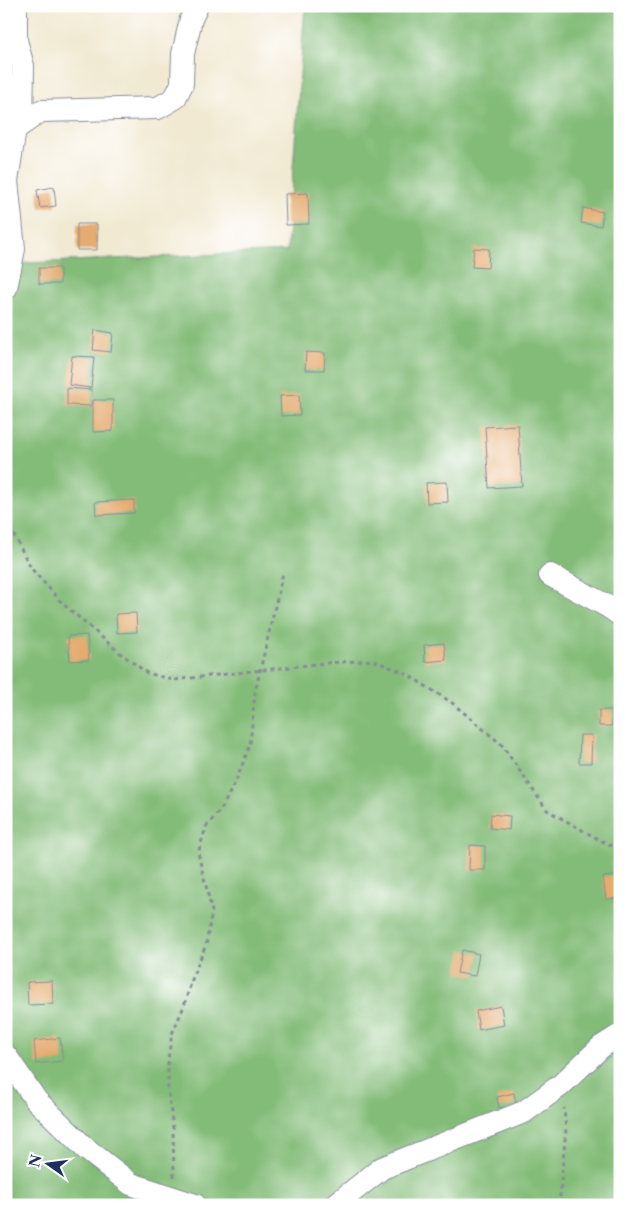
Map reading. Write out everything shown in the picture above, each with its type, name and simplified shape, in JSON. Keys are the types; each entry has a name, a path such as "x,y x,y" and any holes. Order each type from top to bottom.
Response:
{"street":[{"path":"6,288 14,249 7,181 23,66 16,40 16,6"},
{"path":"14,127 42,111 158,108 175,98 182,84 182,54 191,20 197,6"},
{"path":"550,575 620,615"},
{"path":"335,1205 382,1168 524,1112 562,1085 601,1047 620,1035"},
{"path":"6,1056 36,1100 85,1148 131,1184 184,1201"}],"path":[{"path":"6,520 31,568 62,603 147,674 173,680 260,671 279,667 372,660 405,673 451,702 501,744 547,810 620,850"},
{"path":"184,1201 174,1154 168,1089 168,1060 172,1034 206,945 212,911 198,853 206,827 222,808 237,778 250,745 255,692 283,573"},
{"path":"559,1205 566,1128 562,1085"}],"green space":[{"path":"305,6 620,6 620,1205 6,1205 6,264 287,251"}],"building":[{"path":"54,187 56,206 40,208 37,190"},
{"path":"308,193 309,224 286,225 285,194"},
{"path":"583,208 603,212 601,226 581,223"},
{"path":"77,224 97,224 97,250 77,250"},
{"path":"474,248 489,249 488,268 472,267"},
{"path":"39,268 60,268 60,284 39,284"},
{"path":"95,330 113,333 111,352 93,350"},
{"path":"306,352 325,353 324,370 305,370"},
{"path":"72,356 94,357 91,388 69,385"},
{"path":"67,388 92,390 91,406 67,405"},
{"path":"299,395 300,415 281,416 280,396"},
{"path":"93,400 113,400 113,431 93,432"},
{"path":"518,425 522,486 489,488 485,427"},
{"path":"447,482 448,502 427,503 426,483"},
{"path":"134,500 134,513 96,515 95,502"},
{"path":"136,613 137,632 117,633 116,614"},
{"path":"87,635 89,660 70,661 68,636"},
{"path":"444,643 446,660 425,662 424,645"},
{"path":"599,710 612,710 612,726 599,726"},
{"path":"580,735 592,735 591,763 579,763"},
{"path":"491,814 510,816 509,830 490,828"},
{"path":"470,845 485,846 485,870 469,870"},
{"path":"620,875 620,898 606,899 603,877"},
{"path":"462,950 479,954 475,976 457,973"},
{"path":"52,981 53,1004 28,1005 27,982"},
{"path":"501,1006 504,1025 479,1030 476,1011"},
{"path":"60,1038 63,1061 36,1064 34,1041"},
{"path":"514,1093 516,1105 499,1108 497,1097"}]}
